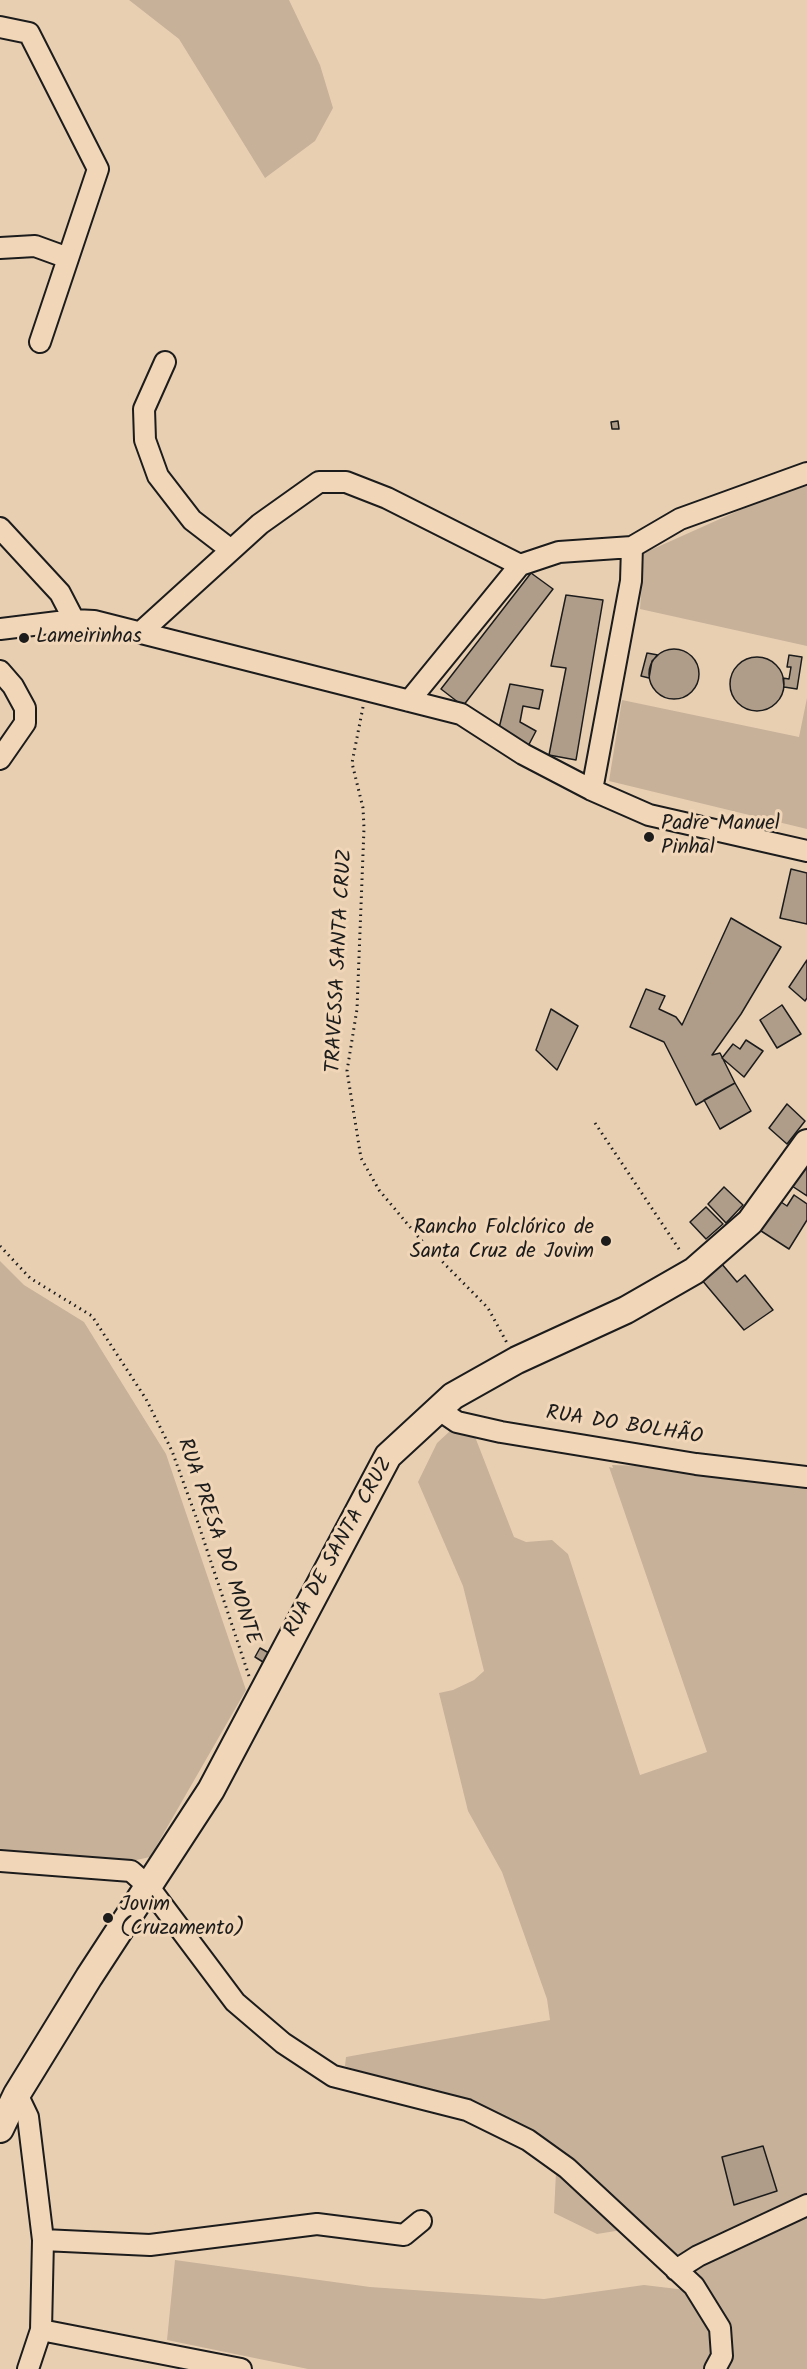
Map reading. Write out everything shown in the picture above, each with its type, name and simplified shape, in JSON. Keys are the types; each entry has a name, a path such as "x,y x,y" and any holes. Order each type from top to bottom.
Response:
{"main road":[{"name":"RUA DE SANTA CRUZ","path":"0,2129 17,2094 211,1790 388,1456 453,1396 517,1360 626,1310 694,1271 733,1240 750,1222 807,1143"}],"street":[{"path":"0,27 29,33 98,169 40,342"},
{"path":"0,248 35,246 68,258"},
{"path":"165,362 144,409 145,440 158,476 192,520 231,550"},
{"path":"409,700 520,565 559,552 632,547 680,519 807,473"},
{"path":"141,632 260,524 320,482 346,482 387,498 520,565"},
{"path":"0,528 60,593 74,620"},
{"path":"592,790 631,580 632,547"},
{"path":"0,629 74,620 94,621 461,714 523,754 592,790 649,815 807,851"},
{"path":"0,670 13,686 25,708 25,723 0,759"},
{"name":"RUA DO BOLHÃO","path":"438,1408 457,1422 501,1432 696,1464 807,1477"},
{"path":"0,1861 131,1871 148,1886 235,2002 283,2043 333,2076 467,2110 528,2140 567,2168 694,2286 720,2328 722,2356 715,2369"},
{"path":"17,2094 28,2117 43,2240 41,2330 28,2369"},
{"path":"676,2270 698,2256 807,2205"},
{"path":"43,2240 150,2245 317,2223 404,2235 422,2221"},
{"path":"41,2330 241,2369"}],"path":[{"name":"TRAVESSA SANTA CRUZ","path":"366,690 352,763 363,807 364,828 357,1009 347,1071 361,1158 380,1190 406,1223 488,1308 517,1360"},
{"path":"595,1122 694,1271"},
{"name":"RUA PRESA DO MONTE","path":"0,1246 30,1278 92,1316 146,1399 172,1451 196,1517 246,1672 260,1694"}],"shaded area":[{"path":"129,0 289,0 320,65 333,108 315,141 265,178 179,39"},
{"path":"807,480 807,646 640,609 644,553"},
{"path":"807,698 807,829 609,781 622,700 799,737"},
{"path":"0,1261 24,1285 84,1322 166,1454 246,1690 150,1857 123,1863 0,1863"},
{"path":"472,1429 514,1537 526,1542 552,1540 568,1554 640,1775 707,1752 609,1467 613,1468 612,1465 672,1467 807,1488 807,2369 308,2369 167,2340 175,2260 370,2287 544,2299 644,2285 686,2290 628,2229 597,2234 554,2213 556,2172 518,2127 345,2066 346,2057 550,2020 547,1999 502,1872 468,1811 439,1693 453,1690 474,1680 484,1671 463,1586 418,1482 437,1443 450,1431"}],"building":[{"path":"618,421 619,429 612,429 611,422"},
{"path":"531,573 553,589 463,706 441,689"},
{"path":"566,595 603,600 576,760 549,755 566,668 551,666"},
{"path":"674,649 688,653 695,660 699,674 695,688 688,695 674,699 660,695 653,688 649,674 653,660 660,653"},
{"path":"647,653 658,655 652,661 649,678 641,676"},
{"path":"789,655 802,657 797,689 784,687 783,678 789,679 791,667 787,667"},
{"path":"752,657 762,657 772,661 780,669 784,684 780,699 772,707 762,711 752,711 742,707 734,699 730,689 730,679 734,669 742,661"},
{"path":"510,684 543,690 539,709 523,706 520,722 536,731 525,752 498,732"},
{"path":"791,869 807,873 807,924 780,918"},
{"path":"731,918 781,947 741,1014 712,1055 720,1053 735,1083 696,1105 664,1042 630,1027 646,989 665,996 659,1009 676,1017 682,1025"},
{"path":"807,960 807,998 805,1001 789,987"},
{"path":"782,1005 801,1034 777,1048 760,1020"},
{"path":"551,1009 578,1026 557,1070 536,1050"},
{"path":"746,1040 763,1051 744,1077 722,1058 733,1044 740,1049"},
{"path":"735,1083 751,1111 720,1129 704,1100"},
{"path":"787,1104 805,1121 787,1144 769,1128"},
{"path":"807,1160 807,1196 789,1184"},
{"path":"724,1187 743,1205 726,1223 708,1204"},
{"path":"794,1195 807,1204 807,1220 789,1249 758,1229 778,1200 787,1206"},
{"path":"706,1207 723,1224 706,1239 690,1222"},
{"path":"721,1263 737,1282 745,1275 773,1310 744,1330 701,1279"},
{"path":"260,1648 269,1653 263,1662 255,1657"},
{"path":"763,2146 777,2191 734,2205 722,2157"}],"place":[{"name":"Lameirinhas","path":"24,638"},
{"name":"Padre Manuel Pinhal","path":"649,837"},
{"name":"Rancho Folclórico de Santa Cruz de Jovim","path":"606,1241"},
{"name":"Jovim (Cruzamento)","path":"108,1918"}]}
